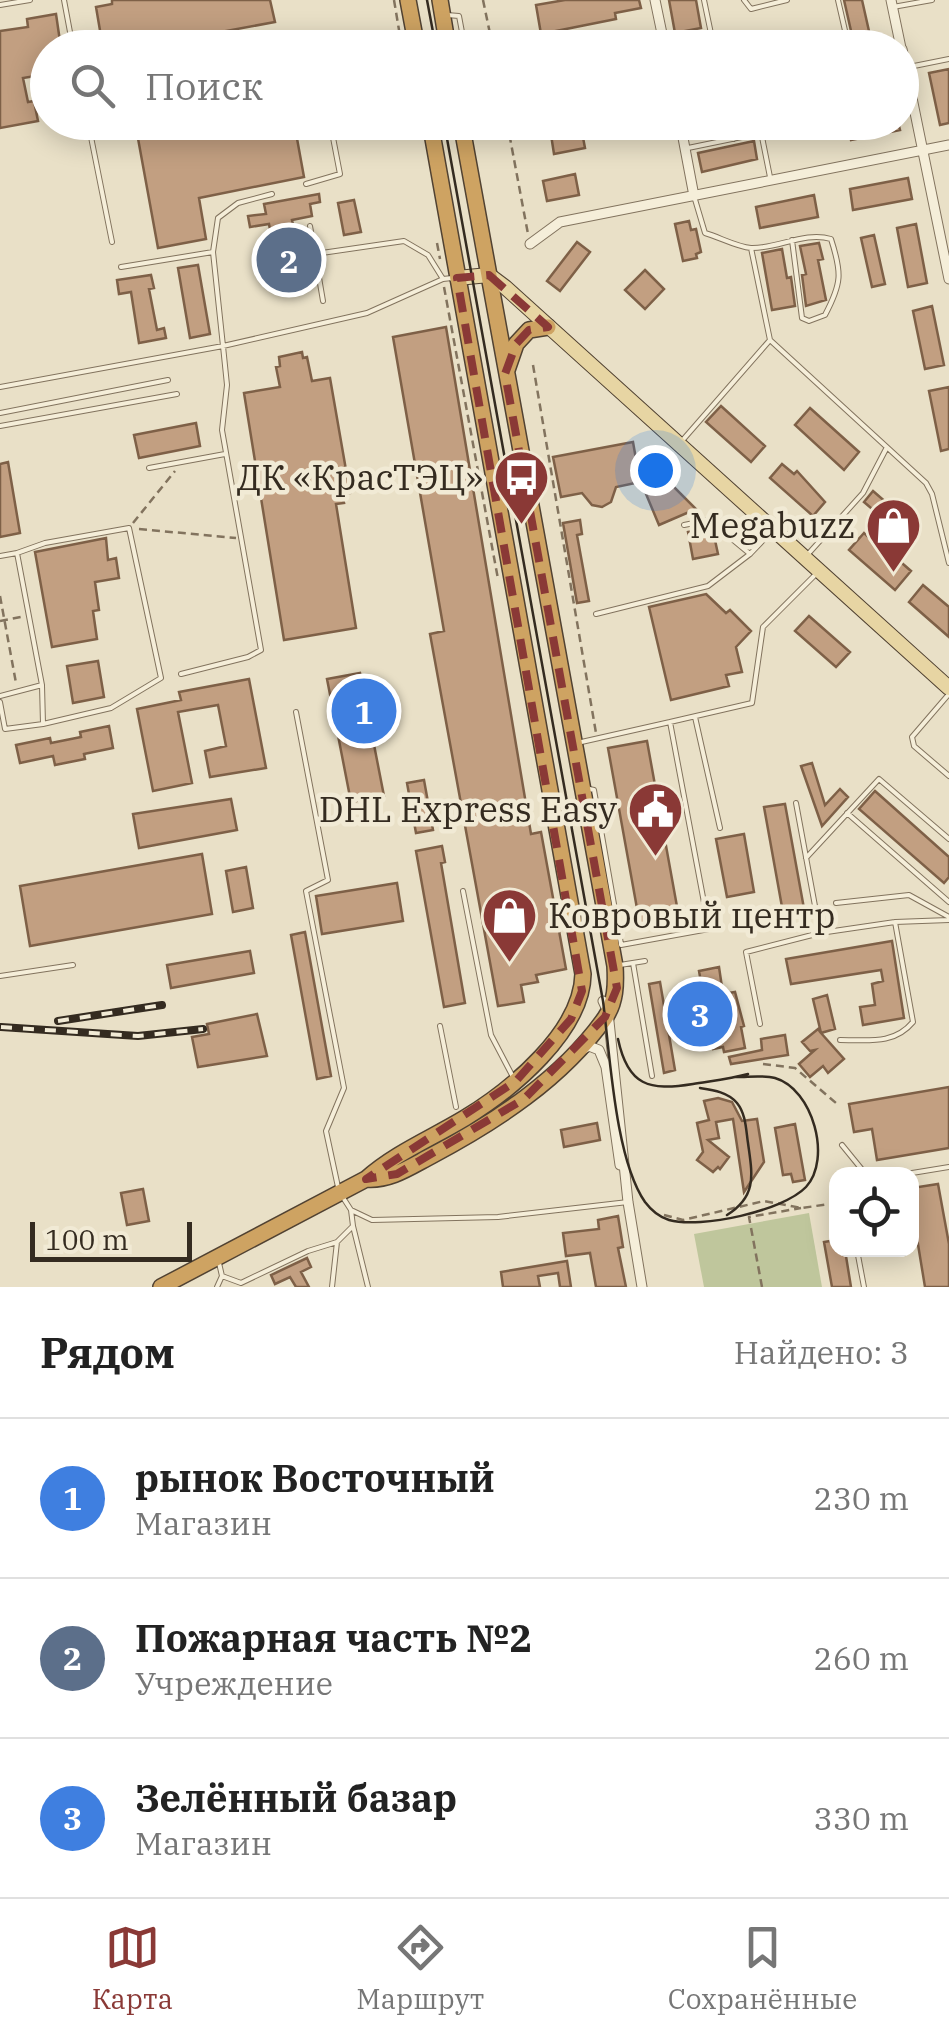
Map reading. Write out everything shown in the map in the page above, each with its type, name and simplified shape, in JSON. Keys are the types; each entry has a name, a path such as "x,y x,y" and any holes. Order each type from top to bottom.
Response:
{"highway":[{"path":"408,0 414,30"},
{"path":"161,1287 366,1179 383,1164 468,1116 516,1081 552,1045 571,1019 582,991 583,974 450,278 432,140"},
{"path":"366,1179 379,1180 397,1174 491,1122 569,1059 602,1002 617,988 616,946 582,788 465,140"},
{"path":"506,374 516,344 529,330 548,327"}],"main road":[{"path":"450,278 489,275 949,691"}],"street":[{"path":"655,0 661,30"},
{"path":"892,4 898,30"},
{"path":"919,130 949,279"},
{"path":"683,140 694,196"},
{"path":"530,244 560,222 949,145"},
{"path":"602,1002 628,1202"},
{"path":"569,1059 589,1046 600,1050 606,1067 642,1287"}],"lane":[{"path":"0,5 30,0"},
{"path":"64,0 70,30"},
{"path":"704,0 710,30"},
{"path":"744,0 751,9 787,0"},
{"path":"838,0 845,30"},
{"path":"892,4 932,0"},
{"path":"441,7 459,16 462,30"},
{"path":"919,65 949,59"},
{"path":"92,140 112,242"},
{"path":"306,184 340,174 333,140"},
{"path":"685,148 729,140"},
{"path":"762,140 771,181"},
{"path":"182,674 261,650 222,430 228,385 213,252 218,218 238,203 272,194"},
{"path":"694,196 705,232 751,248 792,240 823,236 831,239 840,266 840,280 825,316 809,321 802,318 792,240"},
{"path":"310,226 324,301"},
{"path":"0,386 223,346 367,313 450,278 428,254 404,242 315,254"},
{"path":"751,248 770,340 926,483 949,563"},
{"path":"122,267 213,252"},
{"path":"678,446 770,340"},
{"path":"0,413 168,380"},
{"path":"0,426 176,394"},
{"path":"805,558 862,493 886,449"},
{"path":"149,468 225,454"},
{"path":"684,525 709,520 750,554"},
{"path":"0,556 46,542 129,528 161,678 111,708 5,729 0,699 42,685"},
{"path":"596,614 708,586 774,530"},
{"path":"17,553 42,685 43,724"},
{"path":"574,743 752,703 763,628 820,571"},
{"path":"949,691 912,737 914,746 949,776"},
{"path":"296,712 328,880 306,891 344,1088 326,1131 340,1192 351,1210 368,1287"},
{"path":"695,716 720,828"},
{"path":"616,946 709,929 670,722"},
{"path":"806,858 879,778 949,839"},
{"path":"796,802 820,933"},
{"path":"847,813 949,902"},
{"path":"462,891 490,1035 505,1068 516,1081"},
{"path":"836,903 910,895 949,918"},
{"path":"760,1024 746,952 820,933 949,918"},
{"path":"840,1040 902,1035 912,1022 895,922"},
{"path":"616,966 645,961"},
{"path":"633,963 652,1076"},
{"path":"0,976 74,965"},
{"path":"440,1026 456,1108"},
{"path":"842,1145 860,1167"},
{"path":"919,1172 949,1168"},
{"path":"351,1210 372,1220 498,1217 628,1202"},
{"path":"222,1276 240,1283 308,1250 337,1242 353,1226"},
{"path":"332,1287 337,1242"},
{"path":"218,1256 222,1276 218,1287"},
{"path":"858,1257 864,1287"}],"path":[{"path":"394,0 399,30"},
{"path":"483,0 489,30"},
{"path":"510,140 530,244"},
{"path":"533,365 598,739"},
{"path":"129,528 179,465"},
{"path":"129,528 242,539"},
{"path":"0,596 18,690"},
{"path":"2,621 28,616"},
{"path":"762,1064 795,1068 836,1104"},
{"path":"664,1215 683,1220 764,1201 802,1208"},
{"path":"762,1287 749,1217 829,1204"}],"highlighted area":[{"path":"489,275 548,327 529,330 516,344 505,374 617,988 605,1017 524,1099 397,1174 366,1179 516,1081 571,1019 582,991 457,278"}],"green space":[{"path":"809,1213 822,1287 704,1287 694,1234"}],"building":[{"path":"112,0 270,0 275,22 232,30 100,30 96,7 112,4"},
{"path":"565,0 639,0 641,8 615,13 616,19 540,30 536,5"},
{"path":"669,0 696,0 701,28 674,30"},
{"path":"844,0 862,0 869,30 851,30"},
{"path":"56,14 58,30 30,30 30,77 23,78 30,102 30,122 0,128 0,31 28,27 27,19"},
{"path":"949,69 949,123 940,125 929,73"},
{"path":"138,140 297,140 304,177 199,198 206,239 158,248"},
{"path":"552,140 584,140 585,148 554,154"},
{"path":"754,141 757,159 702,172 698,153"},
{"path":"575,174 579,195 547,201 543,181"},
{"path":"908,178 912,199 853,210 850,189"},
{"path":"319,194 320,202 310,204 312,216 292,220 298,248 301,247 305,287 281,291 269,224 250,227 248,216 266,214 264,204"},
{"path":"814,195 818,217 760,228 756,207"},
{"path":"354,200 361,232 344,235 338,203"},
{"path":"689,221 691,230 696,229 701,252 696,254 697,258 683,261 675,224"},
{"path":"916,224 927,283 908,287 897,228"},
{"path":"874,235 885,284 872,287 861,238"},
{"path":"577,242 590,252 560,291 547,281"},
{"path":"819,243 823,259 818,260 826,300 806,306 802,275 806,274 800,246"},
{"path":"782,249 795,306 772,310 762,253"},
{"path":"198,265 210,334 190,338 178,268"},
{"path":"645,270 664,289 645,309 625,290"},
{"path":"151,275 154,288 149,289 157,330 164,328 166,338 139,343 131,292 119,294 117,280"},
{"path":"932,306 944,365 925,369 913,311"},
{"path":"446,327 531,834 541,832 566,969 536,975 538,982 521,985 524,1002 498,1006 430,634 444,631 393,337"},
{"path":"302,352 303,358 307,357 312,381 330,378 350,493 342,494 344,503 336,504 356,628 284,640 244,393 280,387 276,367 280,366 279,357"},
{"path":"949,387 949,449 941,451 929,391"},
{"path":"721,406 765,446 751,462 706,422"},
{"path":"810,408 859,452 844,470 795,425"},
{"path":"196,423 200,446 139,458 134,435"},
{"path":"633,442 640,482 616,487 611,502 602,507 592,505 582,493 561,497 553,457"},
{"path":"8,462 20,533 0,537 0,464"},
{"path":"782,464 794,474 797,471 825,502 813,516 770,478"},
{"path":"662,483 670,483 696,509 659,525 646,494"},
{"path":"873,491 918,530 895,557 911,571 895,590 849,550 864,533 876,544 892,526 864,502"},
{"path":"580,520 582,534 577,535 589,601 577,603 563,523"},
{"path":"709,528 718,554 693,559 688,532"},
{"path":"106,538 108,560 116,558 119,578 95,582 99,610 93,611 97,639 52,647 35,552"},
{"path":"923,585 949,607 949,637 909,602"},
{"path":"706,594 751,631 736,647 742,672 726,675 729,686 671,700 649,607"},
{"path":"809,616 850,652 836,667 795,631"},
{"path":"98,661 104,697 73,703 67,666"},
{"path":"360,673 384,796 351,802 327,679"},
{"path":"249,679 266,768 210,777 205,751 226,746 218,705 178,712 192,783 153,791 137,709 181,700 179,692"},
{"path":"109,726 113,748 55,765 53,756 20,763 16,745 81,737 80,732"},
{"path":"647,741 680,923 667,926 666,920 640,925 608,748"},
{"path":"812,763 825,805 840,789 848,797 822,826 801,766"},
{"path":"424,780 433,830 416,833 407,783"},
{"path":"875,791 949,857 949,877 944,883 859,809"},
{"path":"231,799 237,830 139,848 133,814"},
{"path":"785,804 805,914 784,918 764,807"},
{"path":"744,834 754,892 727,897 716,839"},
{"path":"442,846 445,862 441,863 465,1003 444,1007 416,851"},
{"path":"202,854 212,914 30,946 20,886"},
{"path":"246,867 253,908 233,912 226,871"},
{"path":"397,883 403,921 322,934 316,896"},
{"path":"305,932 331,1076 317,1079 291,935"},
{"path":"892,941 904,1018 863,1025 860,1007 875,1005 872,984 883,981 881,970 791,984 786,959"},
{"path":"250,951 254,973 171,988 167,965"},
{"path":"719,967 723,994 735,992 744,1026 741,1027 745,1048 724,1052 723,1047 713,1049 699,971"},
{"path":"660,982 675,1070 664,1073 649,984"},
{"path":"827,995 835,1029 821,1033 813,999"},
{"path":"257,1014 267,1056 198,1067 192,1037 209,1034 207,1024"},
{"path":"818,1029 844,1059 828,1073 823,1066 810,1077 799,1064 815,1050 810,1051 802,1042"},
{"path":"785,1035 788,1055 731,1064 729,1057 762,1050 761,1039"},
{"path":"949,1087 949,1148 877,1160 872,1129 854,1132 849,1104"},
{"path":"718,1098 732,1102 742,1121 757,1119 764,1162 744,1192 733,1119 716,1122 719,1138 708,1140 729,1157 720,1169 713,1172 697,1160 703,1152 697,1123 709,1120 704,1101"},
{"path":"597,1123 600,1140 564,1147 561,1130"},
{"path":"795,1124 805,1180 793,1182 791,1174 783,1175 775,1128"},
{"path":"938,1184 949,1244 949,1287 925,1287 919,1251 919,1187"},
{"path":"143,1189 149,1221 127,1225 121,1193"},
{"path":"618,1216 623,1247 618,1248 626,1287 596,1287 590,1253 566,1256 563,1233 599,1229 598,1220"},
{"path":"829,1241 829,1257 846,1257 851,1287 832,1287 824,1242"},
{"path":"307,1258 311,1267 301,1272 309,1287 296,1287 290,1277 275,1284 271,1275"},
{"path":"567,1261 571,1287 560,1287 558,1273 538,1276 540,1287 503,1287 501,1272"}],"tram line":[{"path":"427,0 433,30"},
{"path":"447,140 603,1001 620,1133 635,1183 647,1205 662,1217 701,1222 741,1216 795,1196 814,1175 818,1143 800,1096 775,1078 737,1077"},
{"path":"618,1039 628,1067 643,1082 653,1085 678,1086 748,1074"},
{"path":"700,1088 733,1099 745,1122 751,1183 744,1200 727,1215"}],"railway":[{"path":"58,1021 162,1005"},
{"path":"1,1027 138,1036 203,1029"}],"place":[{"name":"Пожарная часть №2","path":"289,260"},
{"name":"ДК «КрасТЭЦ»","path":"522,526"},
{"name":"Megabuzz","path":"894,574"},
{"name":"рынок Восточный","path":"364,711"},
{"name":"DHL Express Easy","path":"656,858"},
{"name":"Ковровый центр","path":"509,964"},
{"name":"Зелённый базар","path":"700,1014"}]}
